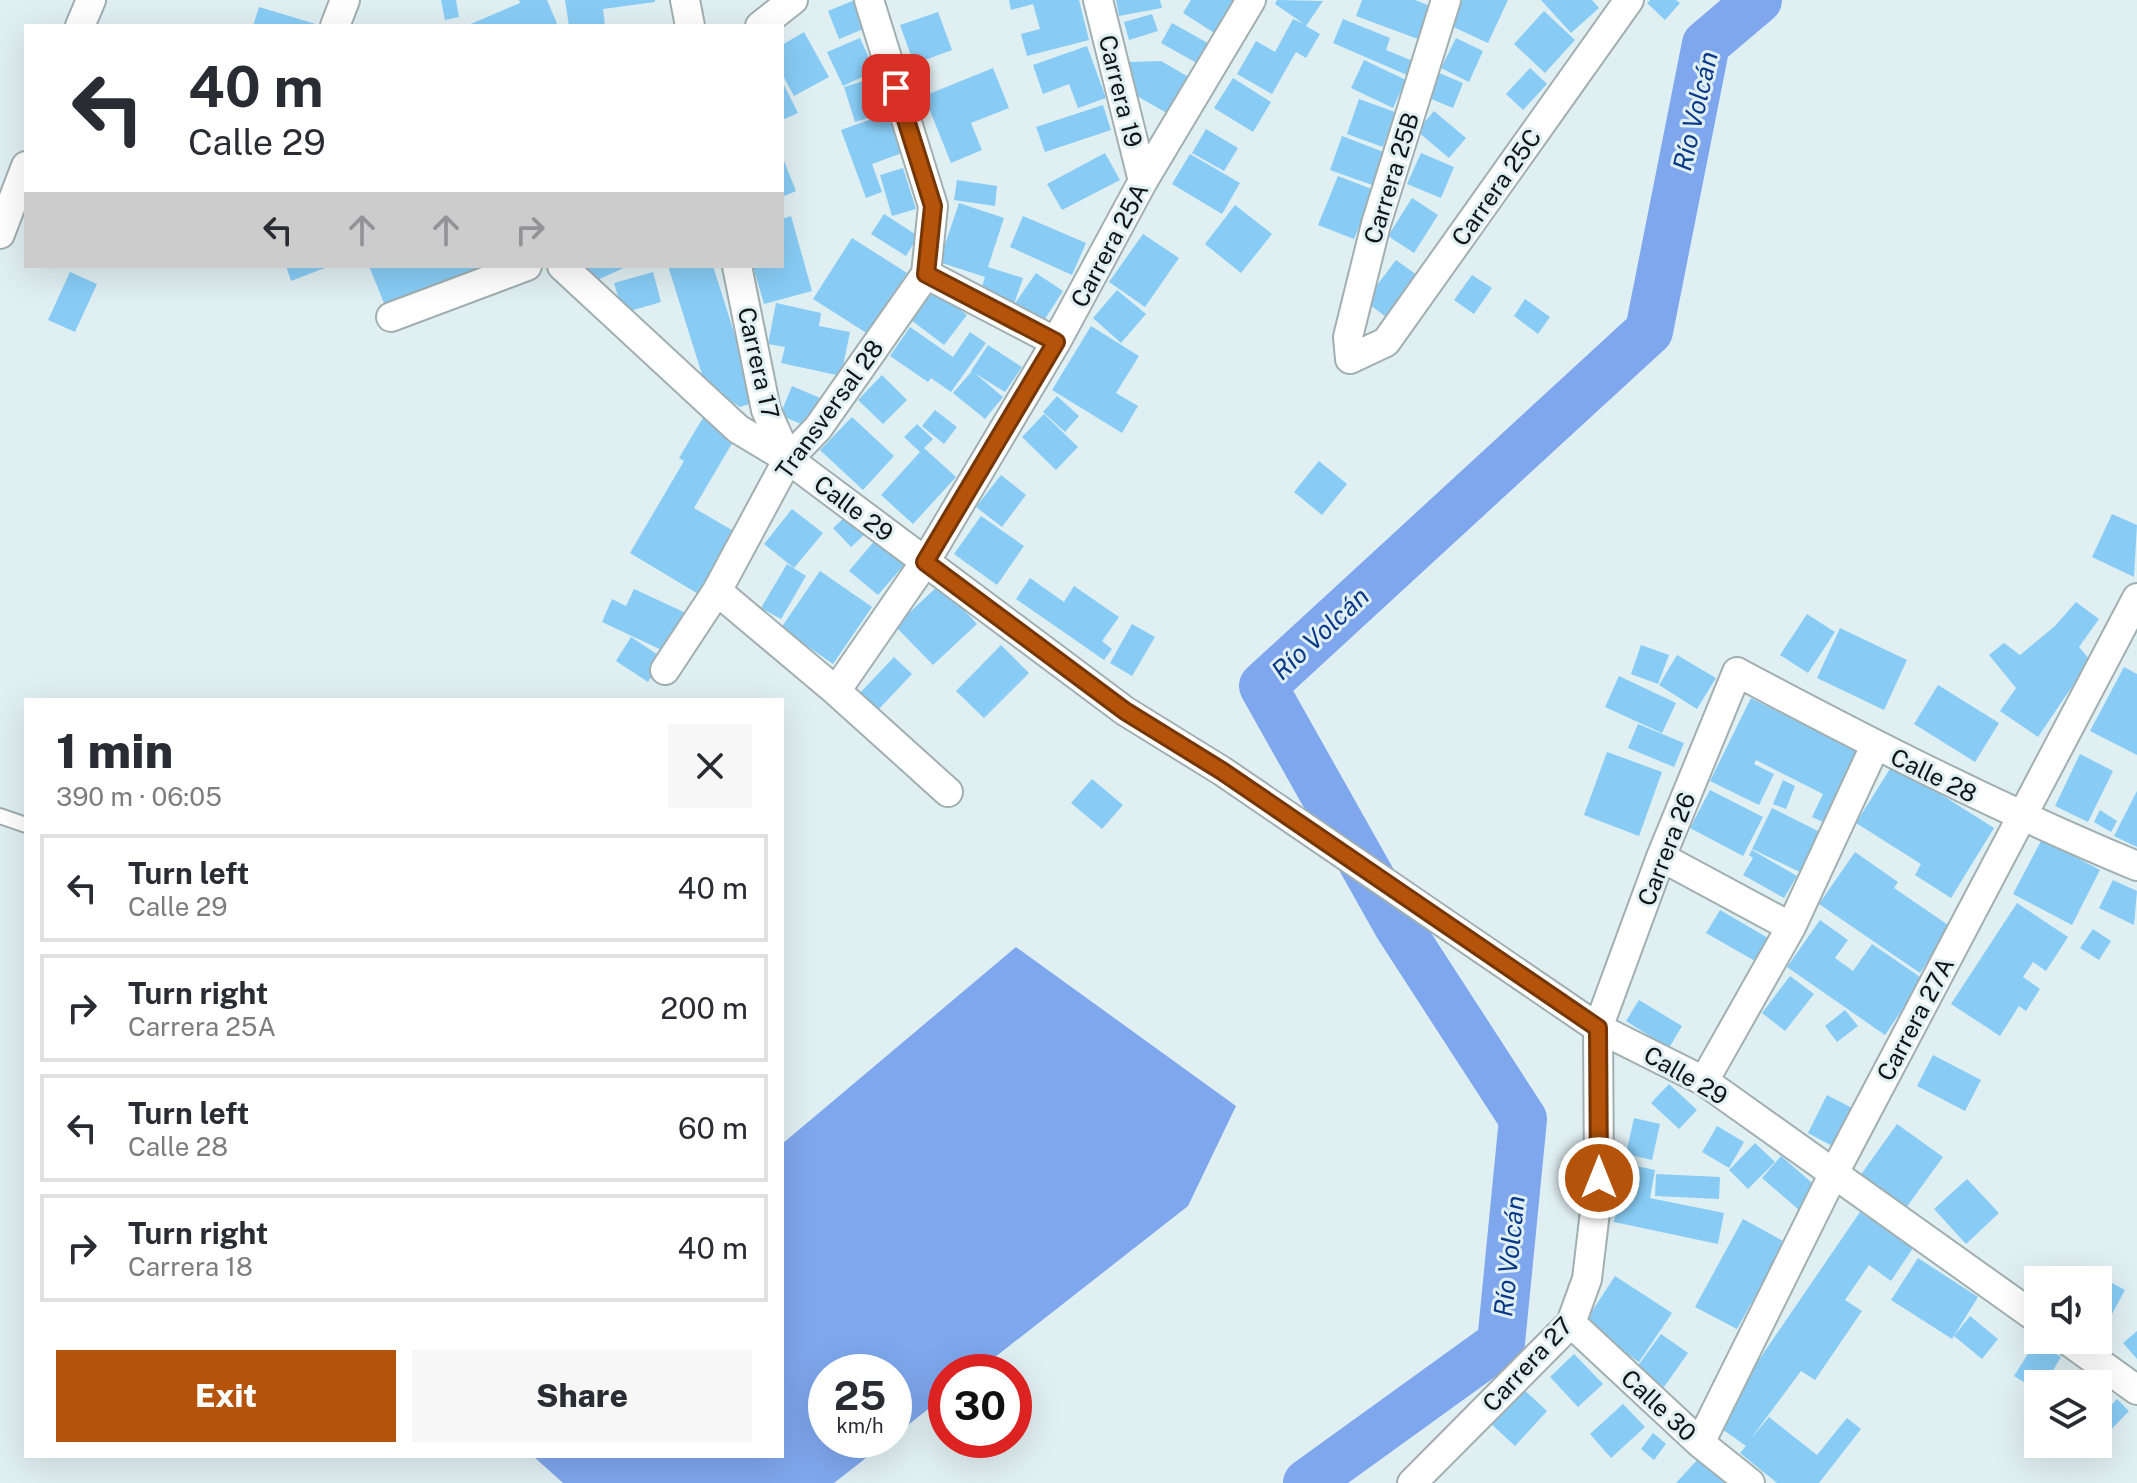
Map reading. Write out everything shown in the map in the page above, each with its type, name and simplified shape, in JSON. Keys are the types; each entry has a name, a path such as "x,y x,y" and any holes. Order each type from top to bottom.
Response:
{"street":[{"path":"81,24 91,0"},
{"path":"336,24 345,0"},
{"path":"685,0 690,24"},
{"path":"763,24 793,0"},
{"path":"869,0 933,206 926,274 1056,342"},
{"name":"Carrera 19","path":"1098,0 1143,181"},
{"name":"Carrera 25A","path":"836,691 925,562 1056,342 1143,181 1251,0"},
{"name":"Carrera 25B","path":"1350,359 1348,337 1376,224 1446,0"},
{"name":"Carrera 25C","path":"1350,359 1386,342 1629,0"},
{"path":"0,234 24,171"},
{"path":"391,317 522,268"},
{"name":"Calle 29","path":"564,268 738,429 788,459 1125,711 1313,834 1598,1028 1704,1081 2024,1309"},
{"name":"Carrera 17","path":"737,268 766,410 788,459"},
{"name":"Transversal 28","path":"665,670 717,591 788,459 818,428 926,274"},
{"path":"717,591 836,691 948,792"},
{"name":"Carrera 27A","path":"1700,1443 1834,1173 2137,598"},
{"name":"Calle 28","path":"1737,672 1875,746 2022,818 2137,866"},
{"name":"Carrera 26","path":"1598,1028 1661,857 1737,672"},
{"path":"1704,1081 1791,927 1875,746"},
{"path":"1661,857 1791,927"},
{"name":"Carrera 27","path":"1412,1483 1571,1323 1587,1279 1599,1178 1598,1028"},
{"name":"Calle 30","path":"1571,1323 1700,1443 1750,1483"},
{"path":"2087,1354 2137,1390"}],"lane":[{"path":"0,816 24,824"}],"water":[{"path":"1016,947 1236,1106 1188,1206 999,1354 928,1354 928,1409 912,1422 912,1354 808,1354 808,1458 866,1458 834,1483 563,1483 535,1458 784,1458 784,1142"}],"building":[{"path":"441,0 456,0 459,17 445,20"},
{"path":"519,0 547,0 557,24 471,24 520,3"},
{"path":"565,0 655,0 603,9 605,24 569,24"},
{"path":"855,0 866,28 839,39 828,11"},
{"path":"1009,0 1079,0 1089,40 1027,56 1021,34 1040,29 1033,4 1011,10"},
{"path":"1116,0 1160,0 1162,8 1119,16"},
{"path":"1191,0 1242,0 1219,36 1183,13"},
{"path":"1277,0 1323,1 1306,26 1320,34 1306,58 1296,52 1272,94 1237,74 1256,41 1275,52 1293,19 1304,24 1275,4"},
{"path":"1362,0 1415,0 1430,6 1418,39 1356,16"},
{"path":"1460,0 1508,0 1488,43 1449,25"},
{"path":"1541,0 1592,0 1599,8 1571,33"},
{"path":"1650,0 1676,0 1680,3 1665,20 1647,3"},
{"path":"259,7 316,24 254,24"},
{"path":"1544,11 1575,40 1545,73 1514,44"},
{"path":"938,12 952,50 914,64 900,25"},
{"path":"1152,14 1158,31 1129,40 1124,22"},
{"path":"1343,19 1390,38 1386,50 1413,61 1407,75 1333,43"},
{"path":"1172,23 1213,46 1202,66 1161,43"},
{"path":"804,32 829,77 794,96 784,78 784,44"},
{"path":"860,38 875,71 843,86 827,52"},
{"path":"1456,38 1483,51 1469,82 1441,68"},
{"path":"1087,46 1106,98 1078,108 1069,84 1043,94 1033,65"},
{"path":"1364,60 1406,80 1393,108 1351,88"},
{"path":"1161,61 1192,79 1172,116 1137,96 1129,62"},
{"path":"993,68 1009,108 971,123 982,150 951,163 924,96"},
{"path":"1530,68 1547,84 1523,110 1506,94"},
{"path":"1439,73 1463,83 1453,108 1429,98"},
{"path":"873,78 884,113 855,122 844,87"},
{"path":"1233,78 1271,102 1253,132 1214,108"},
{"path":"784,85 798,113 784,119"},
{"path":"1359,99 1395,112 1383,147 1347,134"},
{"path":"1103,105 1111,130 1045,152 1036,127"},
{"path":"1434,111 1466,138 1449,158 1417,131"},
{"path":"891,112 905,152 872,164 882,192 866,198 841,130"},
{"path":"1206,129 1238,148 1224,171 1192,153"},
{"path":"1342,136 1386,153 1375,186 1330,170"},
{"path":"1105,153 1120,180 1062,210 1047,184"},
{"path":"1421,153 1454,167 1441,198 1407,184"},
{"path":"1190,154 1240,183 1222,214 1172,184"},
{"path":"784,161 796,191 784,196"},
{"path":"903,168 916,209 892,216 880,175"},
{"path":"1338,176 1374,190 1354,239 1318,225"},
{"path":"957,180 997,186 995,206 954,200"},
{"path":"1412,198 1438,215 1414,253 1388,236"},
{"path":"959,203 1004,218 988,267 1023,278 1014,304 980,293 985,277 939,262"},
{"path":"1235,205 1272,234 1241,273 1205,244"},
{"path":"884,214 918,236 906,256 871,234"},
{"path":"791,216 812,291 764,304 754,268 784,268 784,218"},
{"path":"1023,216 1086,243 1072,275 1010,247"},
{"path":"1143,234 1179,258 1145,307 1109,282"},
{"path":"852,238 907,273 868,334 813,299"},
{"path":"1396,260 1417,275 1386,317 1365,301"},
{"path":"287,268 325,268 291,281"},
{"path":"370,268 482,268 386,308"},
{"path":"586,268 624,268 593,282"},
{"path":"669,268 714,268 756,402 740,407 705,384"},
{"path":"70,272 97,284 75,332 48,320"},
{"path":"653,272 661,302 623,313 614,283"},
{"path":"1036,273 1063,291 1041,325 1013,306"},
{"path":"1472,275 1492,288 1474,314 1454,300"},
{"path":"935,290 967,315 944,345 911,320"},
{"path":"1117,290 1146,314 1121,343 1093,318"},
{"path":"1525,299 1550,317 1538,334 1514,316"},
{"path":"776,303 821,313 819,326 850,332 841,376 781,363 785,347 768,344"},
{"path":"1091,326 1139,356 1116,393 1138,406 1122,433 1052,390"},
{"path":"910,327 953,357 970,332 986,343 951,392 931,378 928,382 890,356"},
{"path":"988,345 1022,367 1005,392 971,371"},
{"path":"972,371 1003,397 985,419 953,393"},
{"path":"882,375 907,400 883,424 858,400"},
{"path":"792,386 820,398 808,427 780,415"},
{"path":"1057,396 1079,416 1065,432 1043,412"},
{"path":"935,410 957,427 944,444 922,426"},
{"path":"1044,414 1078,447 1056,470 1022,437"},
{"path":"704,416 737,435 694,508 737,533 700,595 630,553 684,461 679,458"},
{"path":"852,417 894,456 863,490 820,450"},
{"path":"917,424 933,439 924,448 956,477 913,524 881,495 920,452 904,437"},
{"path":"1319,461 1347,484 1322,515 1294,492"},
{"path":"1001,475 1026,495 1002,527 976,507"},
{"path":"792,509 823,533 794,568 764,544"},
{"path":"2112,514 2137,525 2134,577 2092,557"},
{"path":"846,516 864,535 851,547 833,528"},
{"path":"981,516 1024,546 997,585 954,554"},
{"path":"876,539 905,564 878,595 849,571"},
{"path":"787,564 806,576 781,619 761,608"},
{"path":"820,571 872,607 833,664 781,628"},
{"path":"1030,578 1064,602 1074,586 1119,617 1102,641 1112,649 1104,660 1016,599"},
{"path":"940,584 977,624 933,665 895,626"},
{"path":"634,589 686,613 668,653 602,622 612,599 626,606"},
{"path":"2076,602 2099,619 2079,647 2090,660 2038,737 2000,711 2016,688 1989,655 2004,643 2020,655 2055,626"},
{"path":"1807,614 1835,632 1808,673 1780,655"},
{"path":"1132,624 1155,637 1132,676 1110,663"},
{"path":"1840,628 1907,660 1884,710 1817,678"},
{"path":"631,637 663,658 648,682 616,661"},
{"path":"1001,645 1029,673 984,718 956,691"},
{"path":"1641,645 1669,655 1658,684 1631,674"},
{"path":"1677,655 1716,678 1697,709 1659,685"},
{"path":"894,657 912,674 878,710 860,693"},
{"path":"2124,667 2137,674 2137,755 2090,731"},
{"path":"1619,676 1676,703 1662,733 1605,707"},
{"path":"1938,685 1999,723 1975,762 1914,724"},
{"path":"1751,698 1860,753 1825,823 1812,817 1823,794 1756,760 1754,764 1774,774 1759,805 1710,781"},
{"path":"1638,724 1684,743 1674,767 1628,748"},
{"path":"1607,752 1662,772 1639,836 1584,815"},
{"path":"2080,754 2113,771 2088,822 2055,806"},
{"path":"1893,764 1994,828 1951,898 1915,875 1921,864 1856,823"},
{"path":"1092,779 1123,805 1102,829 1071,803"},
{"path":"1783,780 1795,786 1786,809 1773,804"},
{"path":"1710,790 1763,817 1743,856 1690,828"},
{"path":"2137,791 2137,847 2114,836"},
{"path":"1772,808 1824,834 1804,874 1752,849"},
{"path":"2100,810 2117,821 2111,832 2094,822"},
{"path":"2042,839 2100,870 2072,925 2013,894"},
{"path":"1752,850 1797,876 1784,898 1743,875 1753,858 1749,855"},
{"path":"1855,852 1898,882 1894,888 1951,927 1920,973 1819,904"},
{"path":"2113,880 2137,891 2134,925 2099,908"},
{"path":"2017,903 2068,937 2046,971 2033,962 2023,977 2040,989 2026,1011 2019,1006 2000,1036 1951,1004"},
{"path":"1720,910 1768,938 1755,961 1706,933"},
{"path":"1820,920 1848,940 1835,958 1853,971 1872,944 1923,979 1885,1035 1787,967"},
{"path":"2093,929 2111,941 2099,960 2080,948"},
{"path":"1790,976 1814,994 1785,1031 1762,1013"},
{"path":"1639,1000 1682,1026 1669,1048 1626,1021"},
{"path":"1845,1010 1858,1026 1837,1042 1825,1026"},
{"path":"1933,1055 1981,1080 1965,1111 1917,1086"},
{"path":"1669,1084 1697,1110 1679,1129 1651,1103"},
{"path":"1827,1095 1854,1109 1834,1147 1808,1133"},
{"path":"1634,1118 1660,1124 1652,1160 1626,1154"},
{"path":"1897,1124 1943,1157 1906,1208 1860,1176"},
{"path":"1717,1126 1744,1142 1729,1168 1702,1152"},
{"path":"1755,1143 1775,1162 1748,1189 1729,1170"},
{"path":"1781,1156 1818,1188 1799,1210 1762,1178"},
{"path":"1626,1164 1655,1170 1650,1198 1724,1213 1718,1244 1614,1222"},
{"path":"1656,1174 1720,1177 1719,1199 1655,1196"},
{"path":"1967,1179 1999,1213 1966,1244 1934,1209"},
{"path":"1860,1212 1913,1248 1891,1281 1869,1265 1845,1300 1862,1311 1815,1380 1801,1371 1749,1441 1769,1417 1817,1455 1847,1418 1861,1429 1819,1483 1777,1483 1740,1453 1746,1446 1715,1424"},
{"path":"1743,1219 1785,1242 1737,1329 1695,1307"},
{"path":"1918,1258 1978,1297 1952,1339 1891,1300"},
{"path":"1615,1276 1672,1313 1639,1362 1583,1325"},
{"path":"2112,1283 2125,1290 2112,1314"},
{"path":"1970,1316 1998,1339 1982,1359 1954,1336"},
{"path":"2137,1331 2137,1359 2123,1343"},
{"path":"1661,1334 1688,1353 1664,1387 1637,1367"},
{"path":"1574,1354 1603,1384 1578,1407 1550,1377"},
{"path":"2028,1354 2056,1354 2061,1357 2053,1370 2024,1370 2024,1382 2014,1376"},
{"path":"1519,1385 1547,1411 1515,1446 1487,1420"},
{"path":"2117,1399 2129,1411 2112,1429 2112,1404"},
{"path":"1623,1404 1645,1427 1611,1458 1590,1434"},
{"path":"1653,1433 1666,1444 1654,1460 1641,1449"},
{"path":"1699,1458 1725,1483 1676,1483"}],"waterway":[{"name":"Río Volcán","path":"1307,1483 1501,1343 1523,1119 1398,926 1263,686 1649,331 1706,44 1758,0"}],"route":[{"path":"896,88 933,206 926,274 1056,342 925,562 1125,711 1222,771 1598,1028 1599,1178"}]}
